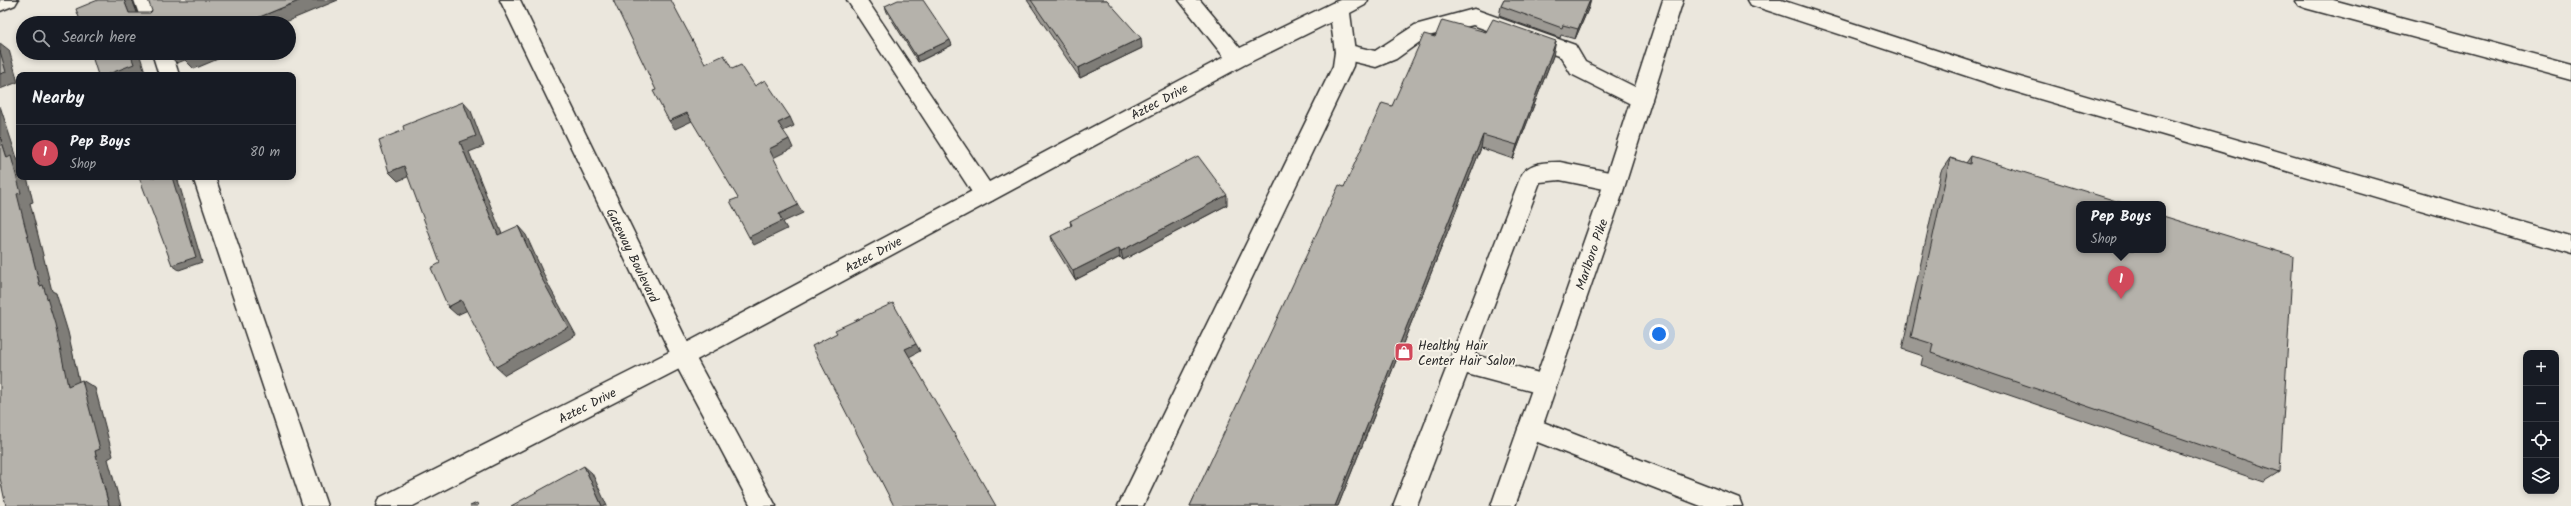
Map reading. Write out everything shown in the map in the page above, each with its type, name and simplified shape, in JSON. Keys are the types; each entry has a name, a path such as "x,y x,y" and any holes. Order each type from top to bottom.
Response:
{"street":[{"path":"0,3 8,0"},
{"path":"144,0 150,16"},
{"name":"Gateway Boulevard","path":"510,0 683,356 764,506"},
{"path":"857,0 985,194"},
{"path":"1189,0 1237,59"},
{"name":"Marlboro Pike","path":"1503,506 1642,100 1673,0"},
{"path":"1758,0 2006,80 2571,245"},
{"path":"2305,0 2571,72"},
{"path":"1130,506 1343,66 1348,4"},
{"name":"Aztec Drive","path":"388,506 683,356 1237,59 1348,4"},
{"path":"1345,52 1376,59 1389,53 1422,30 1474,17 1568,51 1578,68 1642,100"},
{"path":"164,60 168,72"},
{"path":"1405,506 1532,176 1537,172 1562,171 1614,182"},
{"path":"205,180 315,506"},
{"path":"1461,362 1546,384"},
{"path":"1530,428 1730,506"}],"building":[{"path":"98,0 124,0 129,13 150,13 152,11 148,0 301,0 262,16 78,16 76,9"},
{"path":"613,0 671,0 705,64 724,55 732,69 741,65 755,86 765,80 790,117 778,123 789,139 769,149 798,205 779,214 782,221 749,237 730,201 738,198 687,113 669,121 653,91 656,90"},
{"path":"898,0 923,0 950,40 916,56 885,6"},
{"path":"1031,0 1107,0 1141,38 1078,68"},
{"path":"1504,0 1590,0 1578,29 1563,25 1562,28 1501,6"},
{"path":"1493,19 1556,41 1517,145 1483,135 1335,506 1190,506 1339,185 1344,187 1382,103 1392,106 1424,34 1435,37 1442,20 1486,32"},
{"path":"0,51 6,72 0,74"},
{"path":"93,60 133,60 134,64 114,72 97,72"},
{"path":"463,102 476,136 460,142 498,235 518,226 542,279 568,327 496,367 461,300 448,307 431,268 440,263 404,166 389,172 379,140 404,130 403,126"},
{"path":"0,136 7,158 11,156 16,180 17,180 21,193 17,194 40,286 43,285 55,324 68,386 82,380 100,449 95,451 109,506 6,506 0,478"},
{"path":"1198,156 1227,195 1121,251 1119,248 1073,271 1051,236 1072,225 1070,221"},
{"path":"1971,156 2116,201 2076,201 2076,253 2166,253 2166,217 2293,256 2280,472 1931,353 1933,344 1911,337 1950,158 1970,164"},
{"path":"140,180 173,180 196,257 172,265"},
{"path":"893,303 916,344 905,349 996,506 894,506 812,346 837,333 835,330"},
{"path":"584,466 602,506 511,506"},
{"path":"477,503 478,506 470,506"}],"place":[{"name":"Pep Boys","path":"2121,299"},
{"name":"Healthy Hair Center Hair Salon","path":"1404,352"}]}
